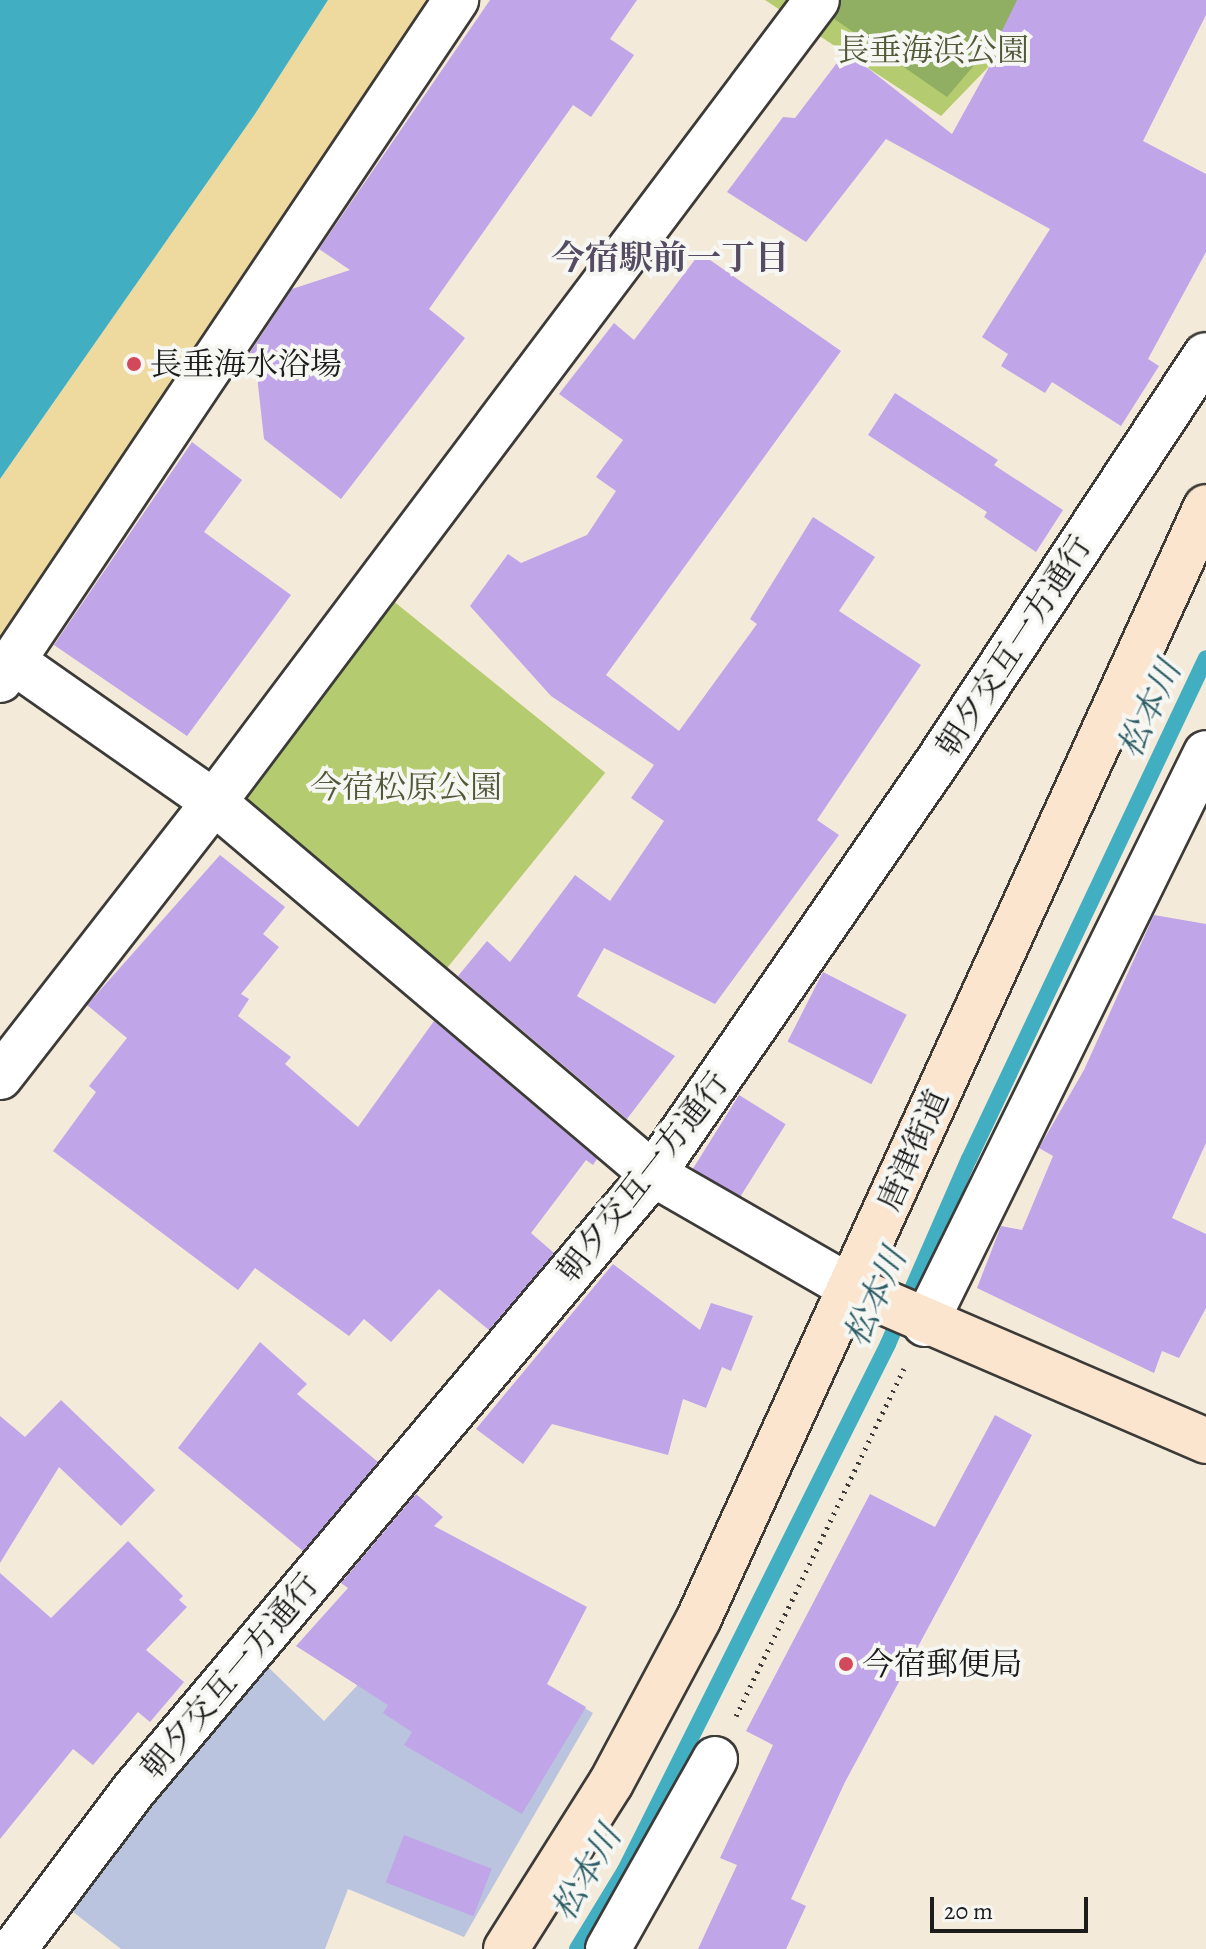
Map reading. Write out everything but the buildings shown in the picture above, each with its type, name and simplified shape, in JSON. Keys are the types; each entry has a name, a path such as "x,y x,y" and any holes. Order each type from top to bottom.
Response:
{"street":[{"path":"456,0 7,671 214,802 653,1174 851,1288 925,1324 1206,1441"},
{"path":"0,1077 214,802 817,0"},
{"name":"朝夕交互一方通行","path":"14,1949 133,1791 653,1174 947,748 1206,355"},
{"name":"唐津街道","path":"506,1949 611,1783 691,1632 1206,507"},
{"path":"925,1324 1206,753"},
{"path":"608,1949 715,1759"}],"path":[{"path":"715,1759 925,1324"}],"shaded area":[{"path":"424,1614 593,1713 464,1937 348,1889 325,1949 121,1949 68,1908 142,1805 268,1667 324,1721"}],"green space":[{"name":"長垂海浜公園","path":"765,0 1053,0 941,116"},
{"name":"長垂海浜公園","path":"807,0 1030,0 947,97"},
{"name":"今宿松原公園","path":"376,587 605,773 436,982 207,796"}],"sand":[{"name":"長垂海水浴場","path":"328,0 429,0 0,639 0,479 255,114"}],"water":[{"path":"0,0 328,0 255,114 0,479"}],"waterway":[{"name":"松本川","path":"577,1949 625,1870 888,1344 969,1159 1206,658"}],"place":[{"name":"長垂海水浴場","path":"134,364"},
{"name":"今宿郵便局","path":"846,1664"}],"district":[{"name":"今宿駅前一丁目","path":"670,258"}]}
